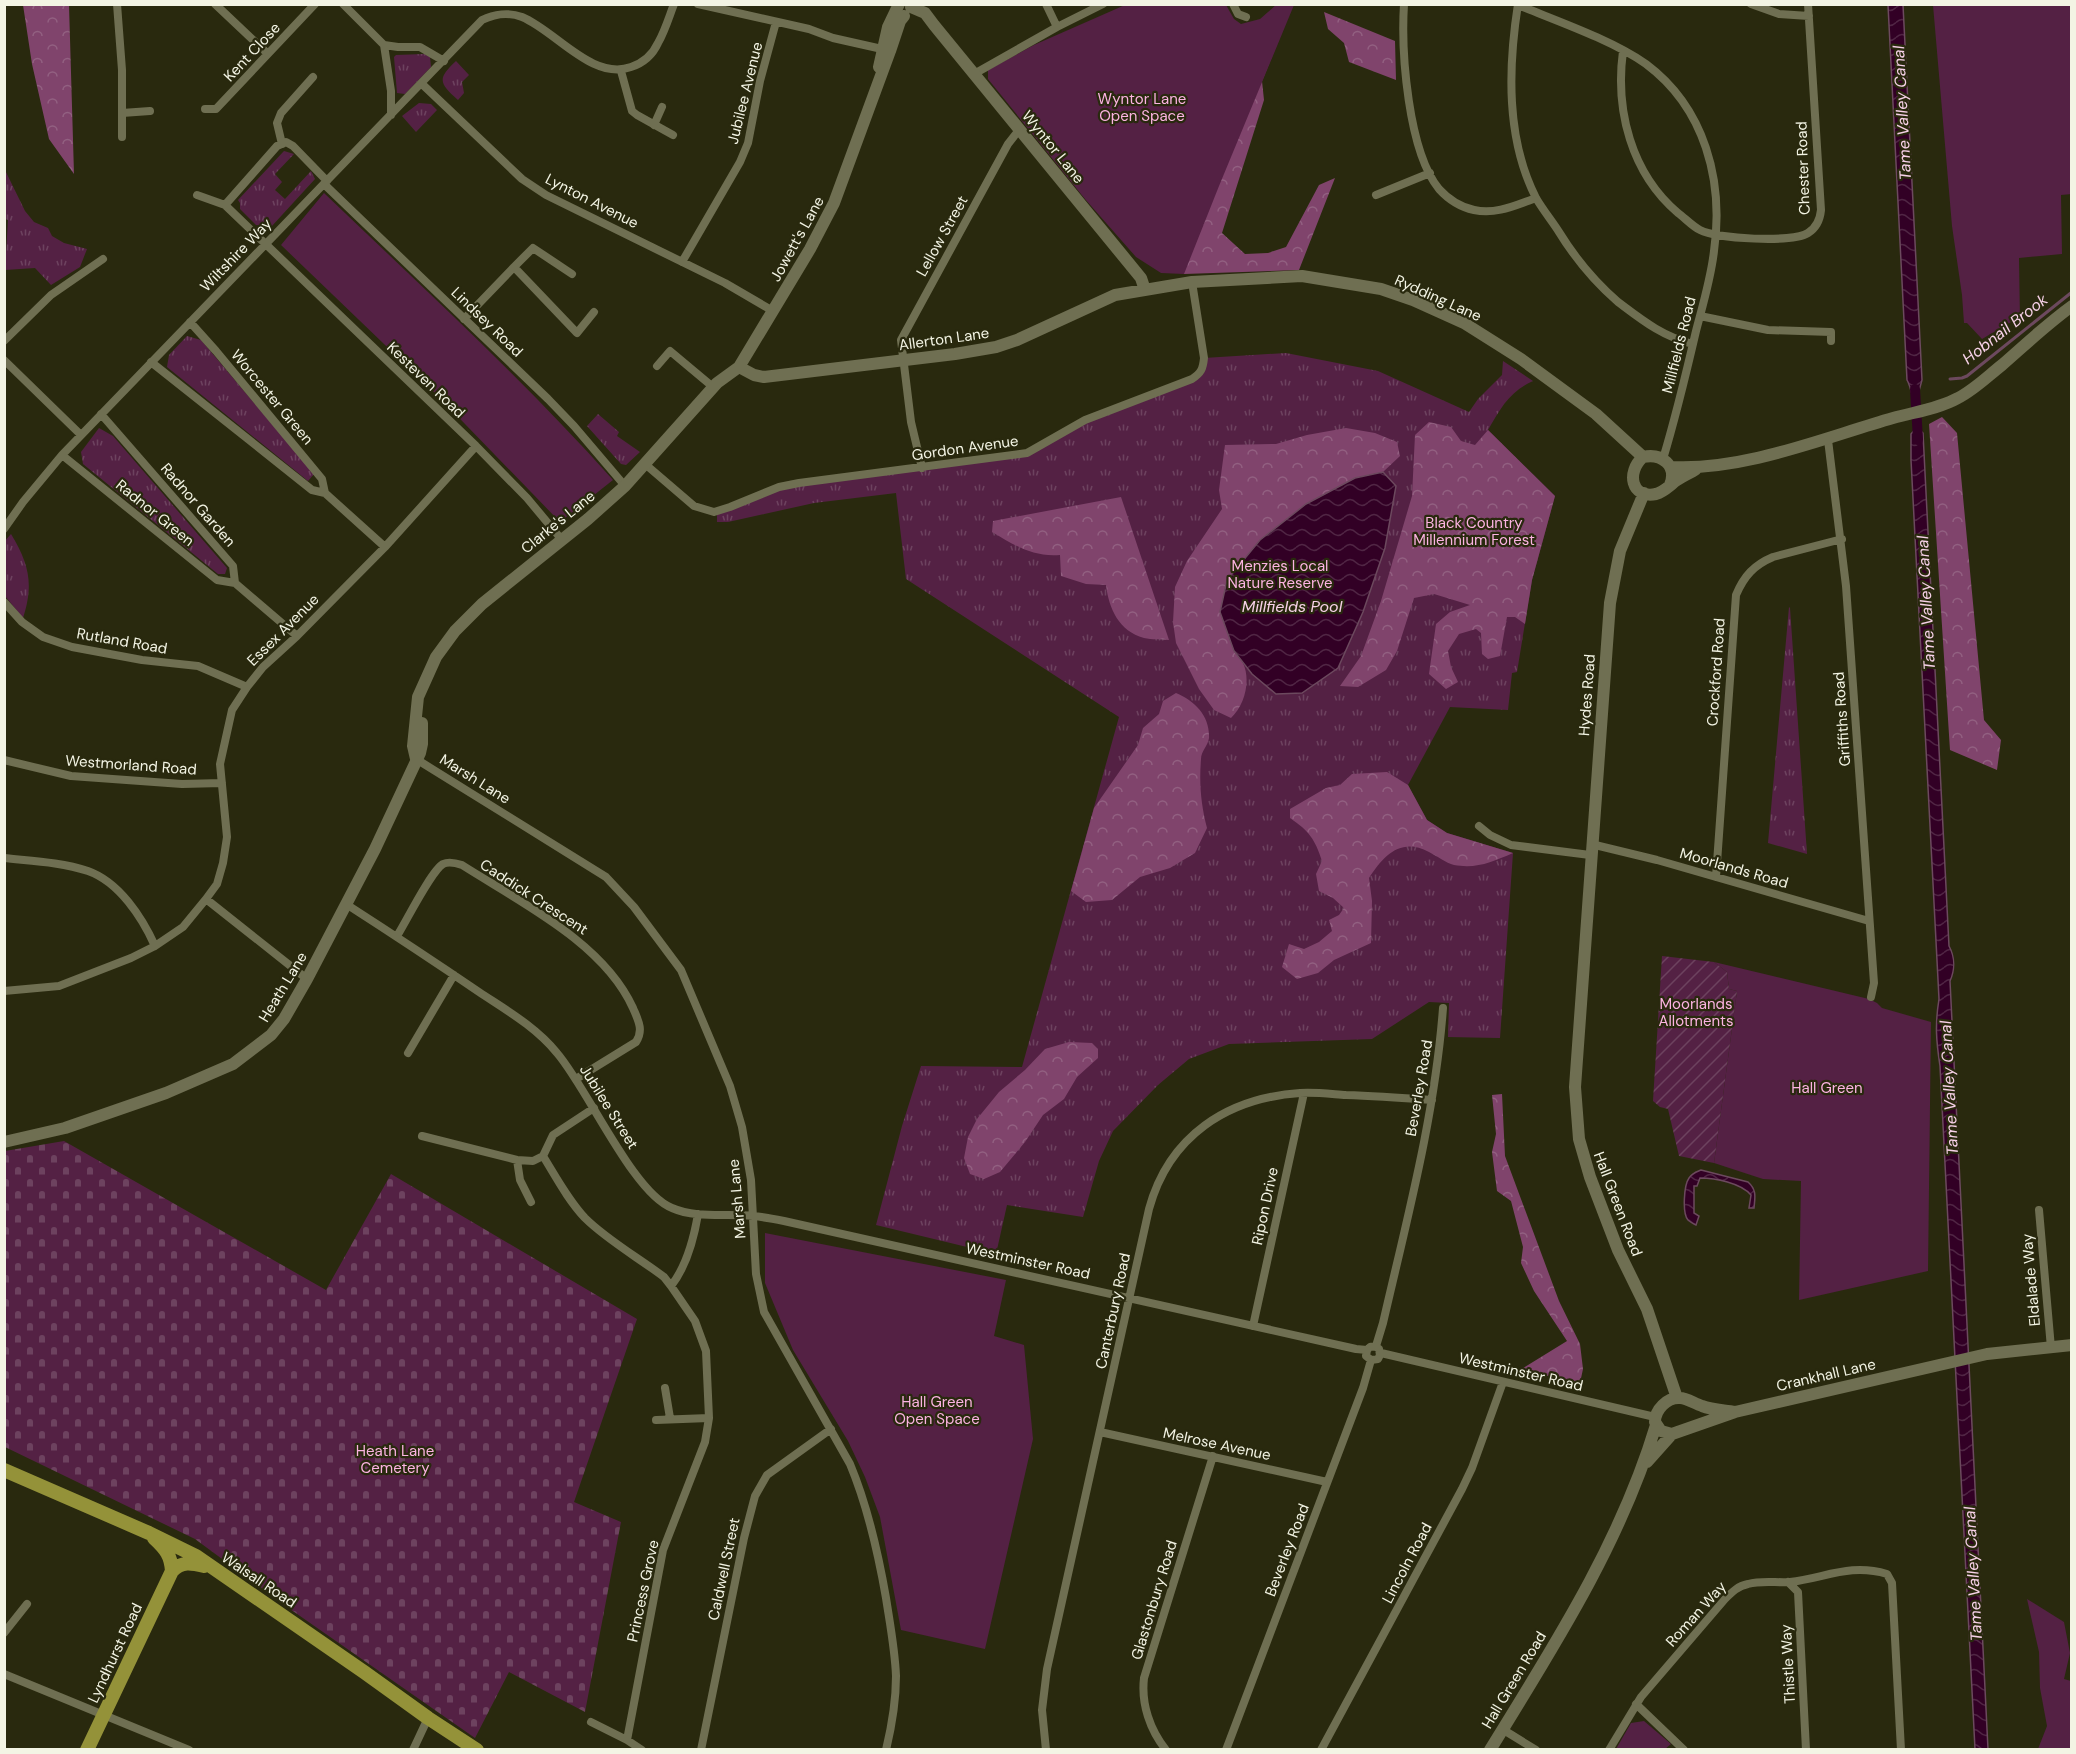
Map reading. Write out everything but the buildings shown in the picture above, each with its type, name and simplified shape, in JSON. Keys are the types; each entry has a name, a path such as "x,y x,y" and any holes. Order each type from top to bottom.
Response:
{"main road":[{"name":"Walsall Road","path":"4,1470 183,1549 428,1718 477,1749"},
{"path":"149,1533 170,1557 172,1571 181,1564 190,1563 212,1569"},
{"name":"Lyndhurst Road","path":"87,1749 172,1571"}],"street":[{"path":"117,4 122,70 122,137"},
{"path":"215,4 267,53"},
{"name":"Kent Close","path":"205,109 216,109 315,4"},
{"path":"343,4 384,45 391,91 391,115"},
{"path":"673,135 632,111 621,71 635,66 650,55 658,44 674,4"},
{"path":"698,4 885,50 888,42 895,37"},
{"path":"1046,4 1057,27"},
{"path":"974,74 1102,4"},
{"path":"1233,4 1238,14 1246,17"},
{"path":"1404,4 1405,60 1413,124 1430,173 1438,188 1450,200 1475,210 1503,210 1536,198"},
{"path":"1751,4 1779,14 1809,16"},
{"name":"Chester Road","path":"1716,236 1762,239 1799,237 1809,232 1819,220 1821,210 1808,4"},
{"path":"1518,5 1512,47 1512,105 1523,161 1536,198 1565,242 1604,289 1647,325 1676,340 1693,344"},
{"name":"Millfields Road","path":"1518,5 1623,51 1645,64 1667,83 1686,107 1701,133 1714,175 1717,204 1716,236 1710,273 1667,463"},
{"name":"Wyntor Lane","path":"906,8 926,13 934,26 1141,278 1145,290"},
{"name":"Jowett's Lane","path":"715,385 739,367 810,249 834,203 906,8"},
{"name":"Jowett's Lane","path":"874,92 882,49 892,17 906,8"},
{"name":"Wiltshire Way","path":"4,529 22,502 62,455 482,21 499,14 521,16 603,69 621,71"},
{"name":"Jubilee Avenue","path":"682,262 740,162 748,143 760,81 776,22"},
{"path":"384,45 420,47 444,61"},
{"path":"1623,51 1620,72 1621,102 1627,132 1638,161 1654,186 1673,208 1697,228 1716,236"},
{"path":"197,195 225,205 277,146 282,144 277,123 281,113 313,77"},
{"name":"Lynton Avenue","path":"422,84 522,178 546,195 725,283 773,311"},
{"path":"654,125 662,107"},
{"path":"122,113 150,111"},
{"name":"Lellow Street","path":"922,468 911,422 901,340 1008,144 1019,130"},
{"name":"Lindsey Road","path":"282,144 286,142 293,146 325,182 574,426 625,486"},
{"path":"1376,195 1430,173"},
{"name":"Kesteven Road","path":"225,205 476,446 527,498 562,540"},
{"path":"464,319 533,248 572,274"},
{"path":"4,341 51,295 103,259"},
{"path":"514,267 577,333 594,312"},
{"name":"Rydding Lane","path":"1145,290 1192,282 1302,276 1373,287 1413,300 1464,323 1521,359 1596,414 1643,457"},
{"name":"Gordon Avenue","path":"645,464 694,506 714,512 779,488 1027,453 1085,420 1200,374 1204,358 1192,282"},
{"name":"Allerton Lane","path":"739,367 754,375 764,377 793,375 996,347 1017,340 1115,295 1145,290"},
{"path":"1697,469 1658,494 1644,493 1636,486 1632,478 1634,467 1643,457 1656,456 1667,463 1697,469 1725,465 1828,440 1894,418 1937,407 1959,398 1990,375 2072,306"},
{"path":"1700,316 1768,330 1831,332 1831,341"},
{"name":"Worcester Green","path":"190,322 322,479 325,493"},
{"path":"657,366 670,351 715,385"},
{"path":"4,360 81,435"},
{"name":"Worcester Green","path":"151,363 312,490 325,493 385,547"},
{"name":"Clarke's Lane","path":"416,759 422,744 425,686 428,676 441,650 468,616 625,486 715,385"},
{"name":"Radnor Garden","path":"101,414 233,566 235,583 297,636"},
{"name":"Griffiths Road","path":"1828,440 1842,539 1874,983 1870,997"},
{"name":"Essex Avenue","path":"4,992 59,986 131,958 155,946 183,927 217,884 223,863 227,837 220,764 232,710 263,667 385,547 476,446"},
{"name":"Radnor Green","path":"62,455 217,580 235,583"},
{"path":"1667,463 1673,477 1670,485"},
{"name":"Hydes Road","path":"1588,904 1610,603 1620,551 1644,493"},
{"name":"Crockford Road","path":"1716,877 1736,595 1746,576 1763,562 1773,557 1842,539"},
{"name":"Rutland Road","path":"4,602 22,622 43,637 72,647 142,660 198,666 247,687"},
{"name":"Heath Lane","path":"4,1142 65,1128 166,1093 233,1064 271,1035 284,1019 307,979 380,839 416,759"},
{"name":"Marsh Lane","path":"416,759 606,877 634,907 669,953 681,970 693,995 730,1086 742,1127 750,1180 756,1274 764,1312 850,1464 865,1505 882,1574 896,1677 893,1719 886,1749"},
{"name":"Westmorland Road","path":"4,760 71,776 182,784 222,783"},
{"name":"Moorlands Road","path":"1479,826 1490,835 1510,845 1591,849 1716,877 1869,921"},
{"path":"4,858 64,865 90,872 101,878 133,908 148,930 155,946"},
{"name":"Caddick Crescent","path":"397,936 432,876 443,864 450,862 462,865 583,944 608,970 630,1002 640,1025 640,1036 636,1042 576,1079"},
{"path":"206,899 307,979"},
{"name":"Jubilee Street","path":"346,904 533,1029 557,1052 576,1079 638,1179 650,1192 672,1209 698,1214 753,1216"},
{"name":"Hall Green Road","path":"1588,904 1575,1087 1579,1140 1590,1177 1618,1250 1647,1309 1683,1400"},
{"path":"408,1053 454,975"},
{"name":"Beverley Road","path":"1378,1350 1432,1100 1440,1052 1443,1008"},
{"name":"Canterbury Road","path":"1046,1749 1042,1710 1047,1669 1154,1192 1167,1164 1176,1151 1208,1122 1222,1114 1274,1096 1304,1093 1432,1100"},
{"name":"Ripon Drive","path":"1253,1326 1304,1093"},
{"path":"422,1136 517,1160 533,1161 543,1156 553,1135 594,1108"},
{"name":"Princess Grove","path":"543,1156 563,1189 585,1218 664,1277 695,1322 706,1351 710,1418 705,1442 663,1550 627,1740"},
{"path":"517,1160 520,1180 531,1202"},
{"name":"Eldalade Way","path":"2039,1210 2051,1348"},
{"path":"671,1286 678,1277 698,1214"},
{"name":"Westminster Road","path":"753,1216 1366,1350"},
{"path":"2051,1348 2072,1346"},
{"path":"1370,1347 1378,1350 1378,1359 1371,1360 1366,1356 1366,1350 1370,1347"},
{"name":"Crankhall Lane","path":"1687,1428 1735,1412 1987,1354 2051,1348"},
{"name":"Westminster Road","path":"1378,1350 1655,1421"},
{"name":"Beverley Road","path":"1226,1749 1367,1378 1371,1360"},
{"name":"Lincoln Road","path":"1321,1749 1462,1489 1472,1468 1503,1382"},
{"path":"665,1388 670,1418"},
{"path":"1683,1400 1694,1410 1694,1418 1687,1428 1672,1434 1664,1433 1655,1421 1662,1406 1683,1400"},
{"name":"Crankhall Lane","path":"1683,1400 1705,1407 1735,1412"},
{"path":"656,1420 710,1418"},
{"name":"Hall Green Road","path":"1490,1749 1580,1599 1607,1548 1644,1465 1655,1421"},
{"name":"Caldwell Street","path":"700,1749 734,1583 755,1496 767,1475 831,1428"},
{"name":"Melrose Avenue","path":"1100,1432 1328,1482"},
{"name":"Hall Green Road","path":"1644,1465 1672,1434"},
{"name":"Glastonbury Road","path":"1166,1749 1150,1725 1143,1688 1144,1678 1214,1456"},
{"name":"Roman Way","path":"1610,1749 1636,1704 1725,1599 1738,1587 1749,1583 1774,1580 1788,1582 1841,1570 1863,1569 1887,1574 1892,1584 1901,1749"},
{"name":"Thistle Way","path":"1788,1582 1798,1592 1806,1749"},
{"path":"4,1634 27,1604"},
{"path":"4,1674 189,1749"},
{"path":"1636,1704 1683,1749"},
{"path":"413,1749 428,1718"},
{"path":"591,1722 642,1749"},
{"path":"1502,1729 1536,1749"}],"green space":[{"path":"23,5 69,5 74,174 49,139 32,64"},
{"name":"Wyntor Lane Open Space","path":"1125,5 1226,5 1234,19 1241,24 1260,19 1276,5 1294,5 1184,274 1161,273 1136,257 1085,199 988,79 988,70 1034,45"},
{"path":"1293,5 1262,81 1264,100 1222,233 1245,254 1268,253 1286,247 1319,185 1335,178 1299,270 1184,274 1175,263"},
{"path":"1933,5 2071,5 2072,194 2061,195 2062,254 2019,258 2020,321 2013,321 1982,339 1967,323 1964,323 1952,226"},
{"path":"1324,12 1395,41 1396,80 1349,62 1344,43 1328,29"},
{"path":"424,54 430,57 431,67 405,94 397,93 394,57"},
{"path":"456,61 469,75 462,82 464,93 458,100 447,89 443,81 446,72"},
{"path":"419,103 431,104 437,110 416,132 402,116"},
{"path":"284,151 294,154 275,174 282,182 275,190 285,199 311,171 315,179 271,227 256,225 240,209 238,200"},
{"path":"4,168 25,211 34,222 48,228 52,236 64,243 87,249 80,267 51,285 35,268 5,270 8,220 5,219"},
{"path":"324,193 508,370 613,480 560,522 435,393 281,245"},
{"path":"187,336 201,340 314,474 308,481 167,367 169,355"},
{"name":"Menzies Local Nature Reserve","path":"1286,353 1378,371 1469,412 1478,399 1502,375 1503,361 1533,381 1512,396 1488,430 1555,496 1532,580 1517,672 1512,673 1508,710 1450,707 1408,785 1427,820 1447,833 1513,853 1500,1038 1448,1037 1449,1003 1429,1002 1372,1039 1229,1044 1189,1059 1158,1085 1113,1131 1099,1161 1083,1217 1007,1205 996,1254 876,1225 902,1126 921,1066 1022,1067 1119,717 906,579 896,493 814,503 728,522 717,522 717,511 779,488 1027,453 1085,420 1192,379 1204,358"},
{"path":"598,414 619,432 617,436 640,452 626,465 621,464 587,426"},
{"path":"1942,417 1957,433 1984,720 2001,740 1997,770 1950,750 1929,424"},
{"name":"Black Country Millennium Forest","path":"1429,422 1451,427 1461,441 1475,445 1488,430 1555,496 1532,580 1525,624 1515,617 1507,617 1500,656 1488,659 1482,654 1481,633 1476,629 1459,634 1448,651 1451,667 1458,682 1446,689 1429,674 1436,624 1450,612 1470,605 1434,594 1414,598 1397,651 1386,670 1358,687 1340,686 1361,656 1381,601 1412,496 1415,435"},
{"path":"99,428 113,436 227,568 225,574 218,574 83,464 81,452"},
{"path":"1346,428 1375,433 1397,442 1400,456 1383,472 1355,478 1234,651 1243,663 1246,684 1240,706 1231,718 1214,710 1199,689 1176,643 1173,622 1175,587 1187,561 1222,509 1219,490 1225,445 1276,444 1307,435"},
{"path":"1121,497 1169,640 1144,638 1128,630 1113,610 1106,585 1086,584 1061,576 1060,555 1033,552 992,532 993,521"},
{"path":"11,534 22,555 28,574 28,595 23,618 5,596 4,542"},
{"path":"1790,608 1807,854 1768,843"},
{"path":"1176,693 1189,700 1200,710 1209,730 1209,738 1201,756 1200,777 1207,828 1195,853 1170,868 1140,877 1112,900 1086,902 1071,891 1094,808 1138,745 1143,728 1159,714 1163,701"},
{"path":"1387,772 1408,785 1427,820 1447,833 1513,853 1484,864 1462,866 1451,864 1429,852 1410,846 1394,851 1381,862 1369,878 1372,901 1371,943 1334,960 1318,973 1297,979 1282,967 1289,944 1304,949 1319,942 1332,931 1329,920 1339,915 1344,908 1333,898 1319,891 1316,874 1322,861 1314,841 1302,827 1290,818 1290,809 1326,788 1340,785 1352,774"},
{"name":"Moorlands Allotments","path":"1662,956 1714,962 1727,972 1729,989 1737,991 1714,1163 1679,1156 1668,1109 1660,1107 1653,1101"},
{"name":"Hall Green","path":"1714,962 1869,999 1882,1008 1931,1022 1928,1271 1799,1300 1801,1181 1763,1179 1714,1163 1737,991 1729,989 1727,972"},
{"path":"1069,1042 1092,1043 1098,1049 1098,1058 1077,1077 1064,1099 1043,1115 1025,1142 1000,1172 984,1179 970,1174 964,1158 968,1137 977,1119 999,1092 1045,1049"},
{"path":"1502,1094 1505,1156 1559,1301 1580,1344 1583,1369 1580,1383 1520,1370 1567,1341 1534,1291 1521,1263 1523,1247 1511,1201 1497,1191 1492,1152 1496,1134 1492,1095"},
{"name":"Heath Lane Cemetery","path":"64,1141 326,1290 391,1174 637,1319 574,1502 621,1522 585,1712 509,1672 475,1738 290,1609 195,1539 5,1447 5,1151"},
{"name":"Hall Green Open Space","path":"765,1233 1006,1280 994,1336 1024,1345 1033,1439 985,1649 901,1630 880,1517 848,1441 793,1350 765,1283"},
{"path":"2027,1599 2064,1622 2070,1653 2064,1679 2071,1681 2071,1749 2038,1749 2047,1726 2040,1688 2039,1652"},
{"path":"1644,1721 1671,1744 1665,1749 1616,1749 1631,1723"}],"water":[{"name":"Tame Valley Canal","path":"1888,5 1903,5 1922,380 1916,402 1907,380"},
{"name":"Tame Valley Canal","path":"1917,427 1923,433 1949,946 1954,963 1950,981 1988,1749 1975,1749 1937,1040 1939,999 1911,460 1911,434"},
{"name":"Millfields Pool","path":"1383,472 1396,486 1385,548 1363,612 1338,668 1302,693 1276,694 1252,674 1234,651 1220,612 1227,580 1260,540 1306,504 1355,478"},
{"path":"1701,1170 1748,1182 1754,1191 1754,1208 1749,1208 1751,1195 1741,1187 1720,1180 1700,1178 1697,1186 1694,1186 1694,1213 1699,1216 1696,1225 1688,1220 1684,1199 1687,1182 1690,1176"}],"waterway":[{"name":"Hobnail Brook","path":"1950,379 1967,376 2072,292"},
{"path":"1915,389 1918,440"}]}
